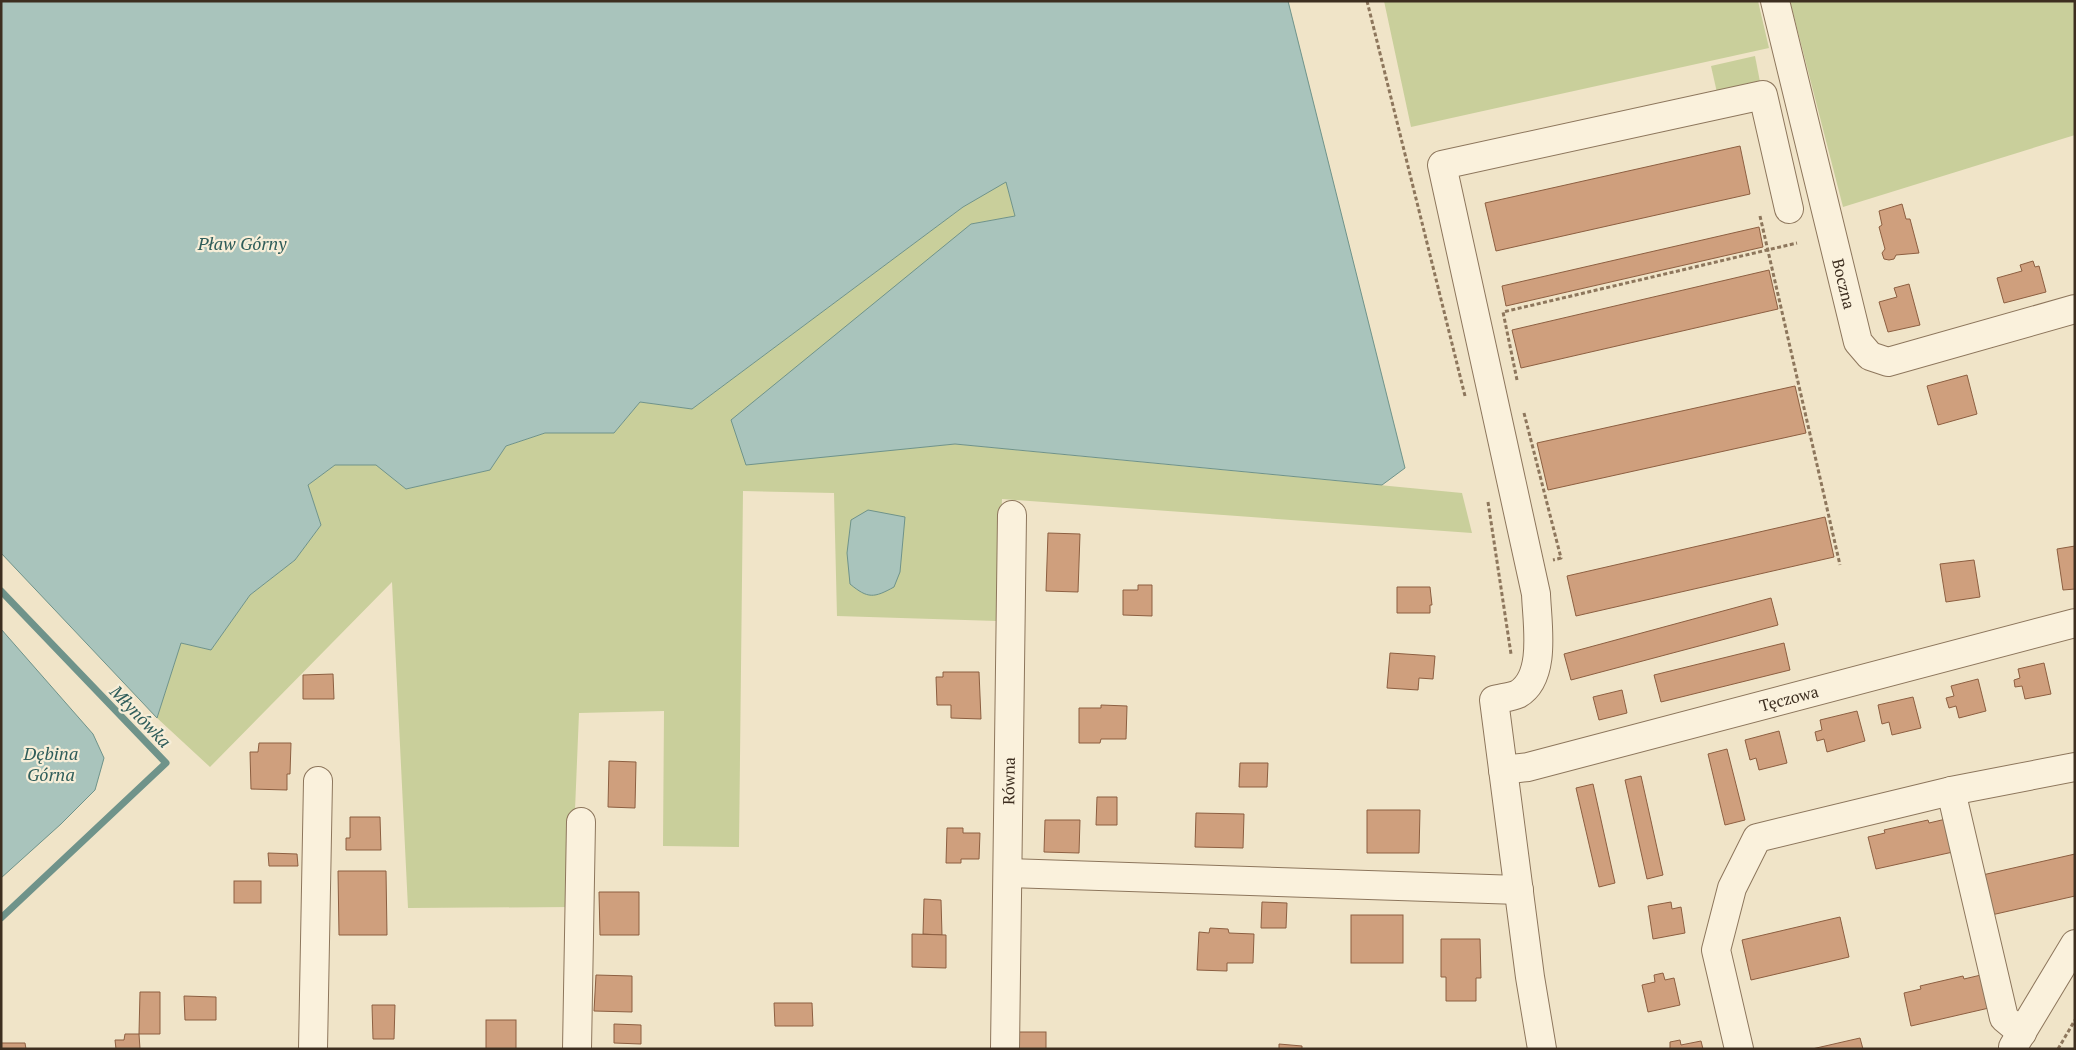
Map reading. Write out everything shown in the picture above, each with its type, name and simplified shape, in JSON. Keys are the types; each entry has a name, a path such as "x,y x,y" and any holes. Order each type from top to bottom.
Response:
{"street":[{"name":"Boczna","path":"1775,1 1858,342 1870,356 1888,362 2075,310"},
{"path":"1542,1049 1518,890 1494,700 1518,694 1532,679 1538,665 1536,594 1442,165 1764,95 1789,209"},
{"name":"Równa","path":"1005,1049 1012,515"},
{"name":"Tęczowa","path":"1503,770 1528,767 2075,623"},
{"path":"1739,1049 1716,950 1732,888 1757,838 1951,791 2075,767"},
{"path":"313,1049 318,781"},
{"path":"1951,791 2004,1018 2017,1041 2075,944"},
{"path":"577,1049 581,822"},
{"path":"1008,873 1518,890"}],"path":[{"path":"1367,1 1467,406"},
{"path":"1760,216 1840,565"},
{"path":"1503,312 1797,243"},
{"path":"1488,501 1518,694"},
{"path":"2058,1049 2075,1020"}],"green space":[{"path":"1384,1 1758,1 1769,48 1411,127"},
{"path":"1790,1 2075,1 2075,135 1843,207"},
{"path":"1755,56 1761,87 1718,97 1711,66"},
{"path":"1006,181 1015,216 971,224 746,464 955,444 1462,493 1472,533 1002,499 997,621 837,616 834,493 743,491 739,847 663,846 664,711 579,713 571,907 408,908 392,582 210,767 157,718 181,643 211,650 250,595 295,560 321,525 308,485 335,465 377,465 406,489 490,470 506,446 545,433 614,433 640,402 692,409 963,207"}],"water":[{"name":"Pław Górny","path":"1,1 1288,1 1405,468 1382,485 955,444 746,465 731,420 971,224 1015,216 1006,182 963,207 692,409 640,402 614,433 545,433 506,446 490,470 406,489 376,465 335,465 308,485 321,525 295,560 250,595 211,650 181,643 157,718 1,553"},
{"path":"868,510 905,517 900,572 894,587 876,595 862,592 850,584 847,553 851,520"},
{"name":"Dębina Górna","path":"1,629 93,734 104,758 95,790 61,824 1,878"}],"building":[{"path":"1740,146 1750,194 1496,251 1485,203"},
{"path":"1902,204 1906,219 1910,219 1919,253 1896,255 1894,259 1884,259 1882,253 1885,249 1879,227 1882,225 1879,211"},
{"path":"1759,227 1763,247 1506,306 1502,286"},
{"path":"2033,261 2035,267 2039,266 2046,292 2004,303 1997,278 2022,271 2020,265"},
{"path":"1769,270 1778,309 1521,368 1512,330"},
{"path":"1909,284 1920,325 1888,332 1879,302 1897,297 1894,288"},
{"path":"1967,375 1977,414 1938,425 1927,386"},
{"path":"1795,386 1806,433 1548,490 1537,443"},
{"path":"1825,517 1834,557 1576,616 1567,576"},
{"path":"1048,533 1080,534 1078,592 1046,591"},
{"path":"2075,546 2075,589 2063,590 2057,549"},
{"path":"1974,560 1980,597 1946,602 1940,564"},
{"path":"1138,585 1152,585 1152,616 1123,615 1123,590 1138,590"},
{"path":"1397,587 1430,587 1432,605 1430,605 1430,613 1397,613"},
{"path":"1771,598 1778,625 1571,680 1564,654"},
{"path":"1784,643 1790,670 1661,702 1654,675"},
{"path":"1390,653 1435,656 1433,679 1419,678 1418,690 1387,688"},
{"path":"2044,663 2051,694 2025,699 2022,686 2015,687 2014,680 2020,678 2018,669"},
{"path":"943,672 979,672 981,719 951,718 951,705 937,705 936,677 943,677"},
{"path":"333,674 334,699 303,699 303,675"},
{"path":"1978,679 1986,711 1959,718 1956,706 1949,708 1946,698 1954,696 1951,686"},
{"path":"1622,690 1627,713 1599,720 1593,697"},
{"path":"1913,697 1921,728 1892,735 1889,722 1882,724 1878,705"},
{"path":"1101,705 1127,706 1126,739 1101,739 1100,743 1079,743 1079,708 1101,708"},
{"path":"1857,711 1865,741 1827,752 1824,739 1817,741 1815,732 1822,730 1820,720"},
{"path":"1779,731 1787,763 1759,770 1756,758 1750,760 1745,740"},
{"path":"259,743 291,743 290,774 287,774 287,790 251,789 250,752 258,752"},
{"path":"1727,749 1745,820 1725,825 1708,754"},
{"path":"609,761 636,762 635,808 608,807"},
{"path":"1240,763 1268,763 1267,787 1239,787"},
{"path":"1641,776 1663,875 1647,879 1625,780"},
{"path":"1593,784 1615,883 1599,887 1576,788"},
{"path":"1097,797 1117,797 1117,825 1096,825"},
{"path":"1367,810 1420,810 1419,853 1367,853"},
{"path":"1196,813 1244,814 1243,848 1195,847"},
{"path":"350,817 380,817 381,850 346,850 346,838 350,838"},
{"path":"1946,819 1953,852 1876,869 1868,837 1885,833 1884,830 1928,820 1929,823"},
{"path":"1045,820 1080,820 1079,853 1044,852"},
{"path":"947,828 963,828 963,833 980,833 979,859 961,859 961,863 946,863"},
{"path":"268,853 297,854 298,866 269,866"},
{"path":"2075,854 2075,896 1987,916 1978,876"},
{"path":"338,871 386,871 387,935 339,935"},
{"path":"234,881 261,881 261,903 234,903"},
{"path":"599,892 639,892 639,935 600,935"},
{"path":"924,899 941,900 942,935 923,934"},
{"path":"1262,902 1287,903 1286,928 1261,928"},
{"path":"1671,902 1672,909 1681,907 1685,933 1653,939 1648,906"},
{"path":"1351,915 1403,915 1403,963 1351,963"},
{"path":"1840,917 1849,957 1751,980 1742,940"},
{"path":"1210,928 1228,929 1229,933 1254,934 1253,963 1227,963 1227,971 1197,970 1199,932 1209,933"},
{"path":"912,934 946,935 946,968 912,967"},
{"path":"1441,939 1480,939 1481,978 1476,978 1476,1001 1446,1001 1446,977 1441,977"},
{"path":"1663,973 1665,980 1674,978 1680,1005 1648,1012 1642,985 1655,982 1654,975"},
{"path":"596,975 632,976 632,1012 594,1011"},
{"path":"1981,975 1989,1008 1911,1026 1904,993 1921,989 1920,986 1963,976 1964,979"},
{"path":"140,992 160,992 160,1034 139,1034"},
{"path":"184,996 216,997 216,1020 185,1020"},
{"path":"774,1003 812,1003 813,1026 775,1026"},
{"path":"372,1005 395,1005 394,1039 373,1039"},
{"path":"486,1020 516,1020 516,1049 486,1049"},
{"path":"614,1024 641,1025 641,1044 614,1043"},
{"path":"1019,1032 1046,1032 1046,1049 1019,1049"},
{"path":"125,1034 139,1034 140,1049 116,1049 115,1040 124,1040"},
{"path":"1860,1038 1863,1049 1812,1049"},
{"path":"1680,1040 1681,1045 1701,1041 1703,1049 1670,1049 1670,1042"},
{"path":"1,1043 25,1043 26,1049 1,1049"},
{"path":"1279,1044 1302,1046 1302,1049 1279,1049"}],"waterway":[{"name":"Młynówka","path":"1,591 166,763 1,918"}]}
